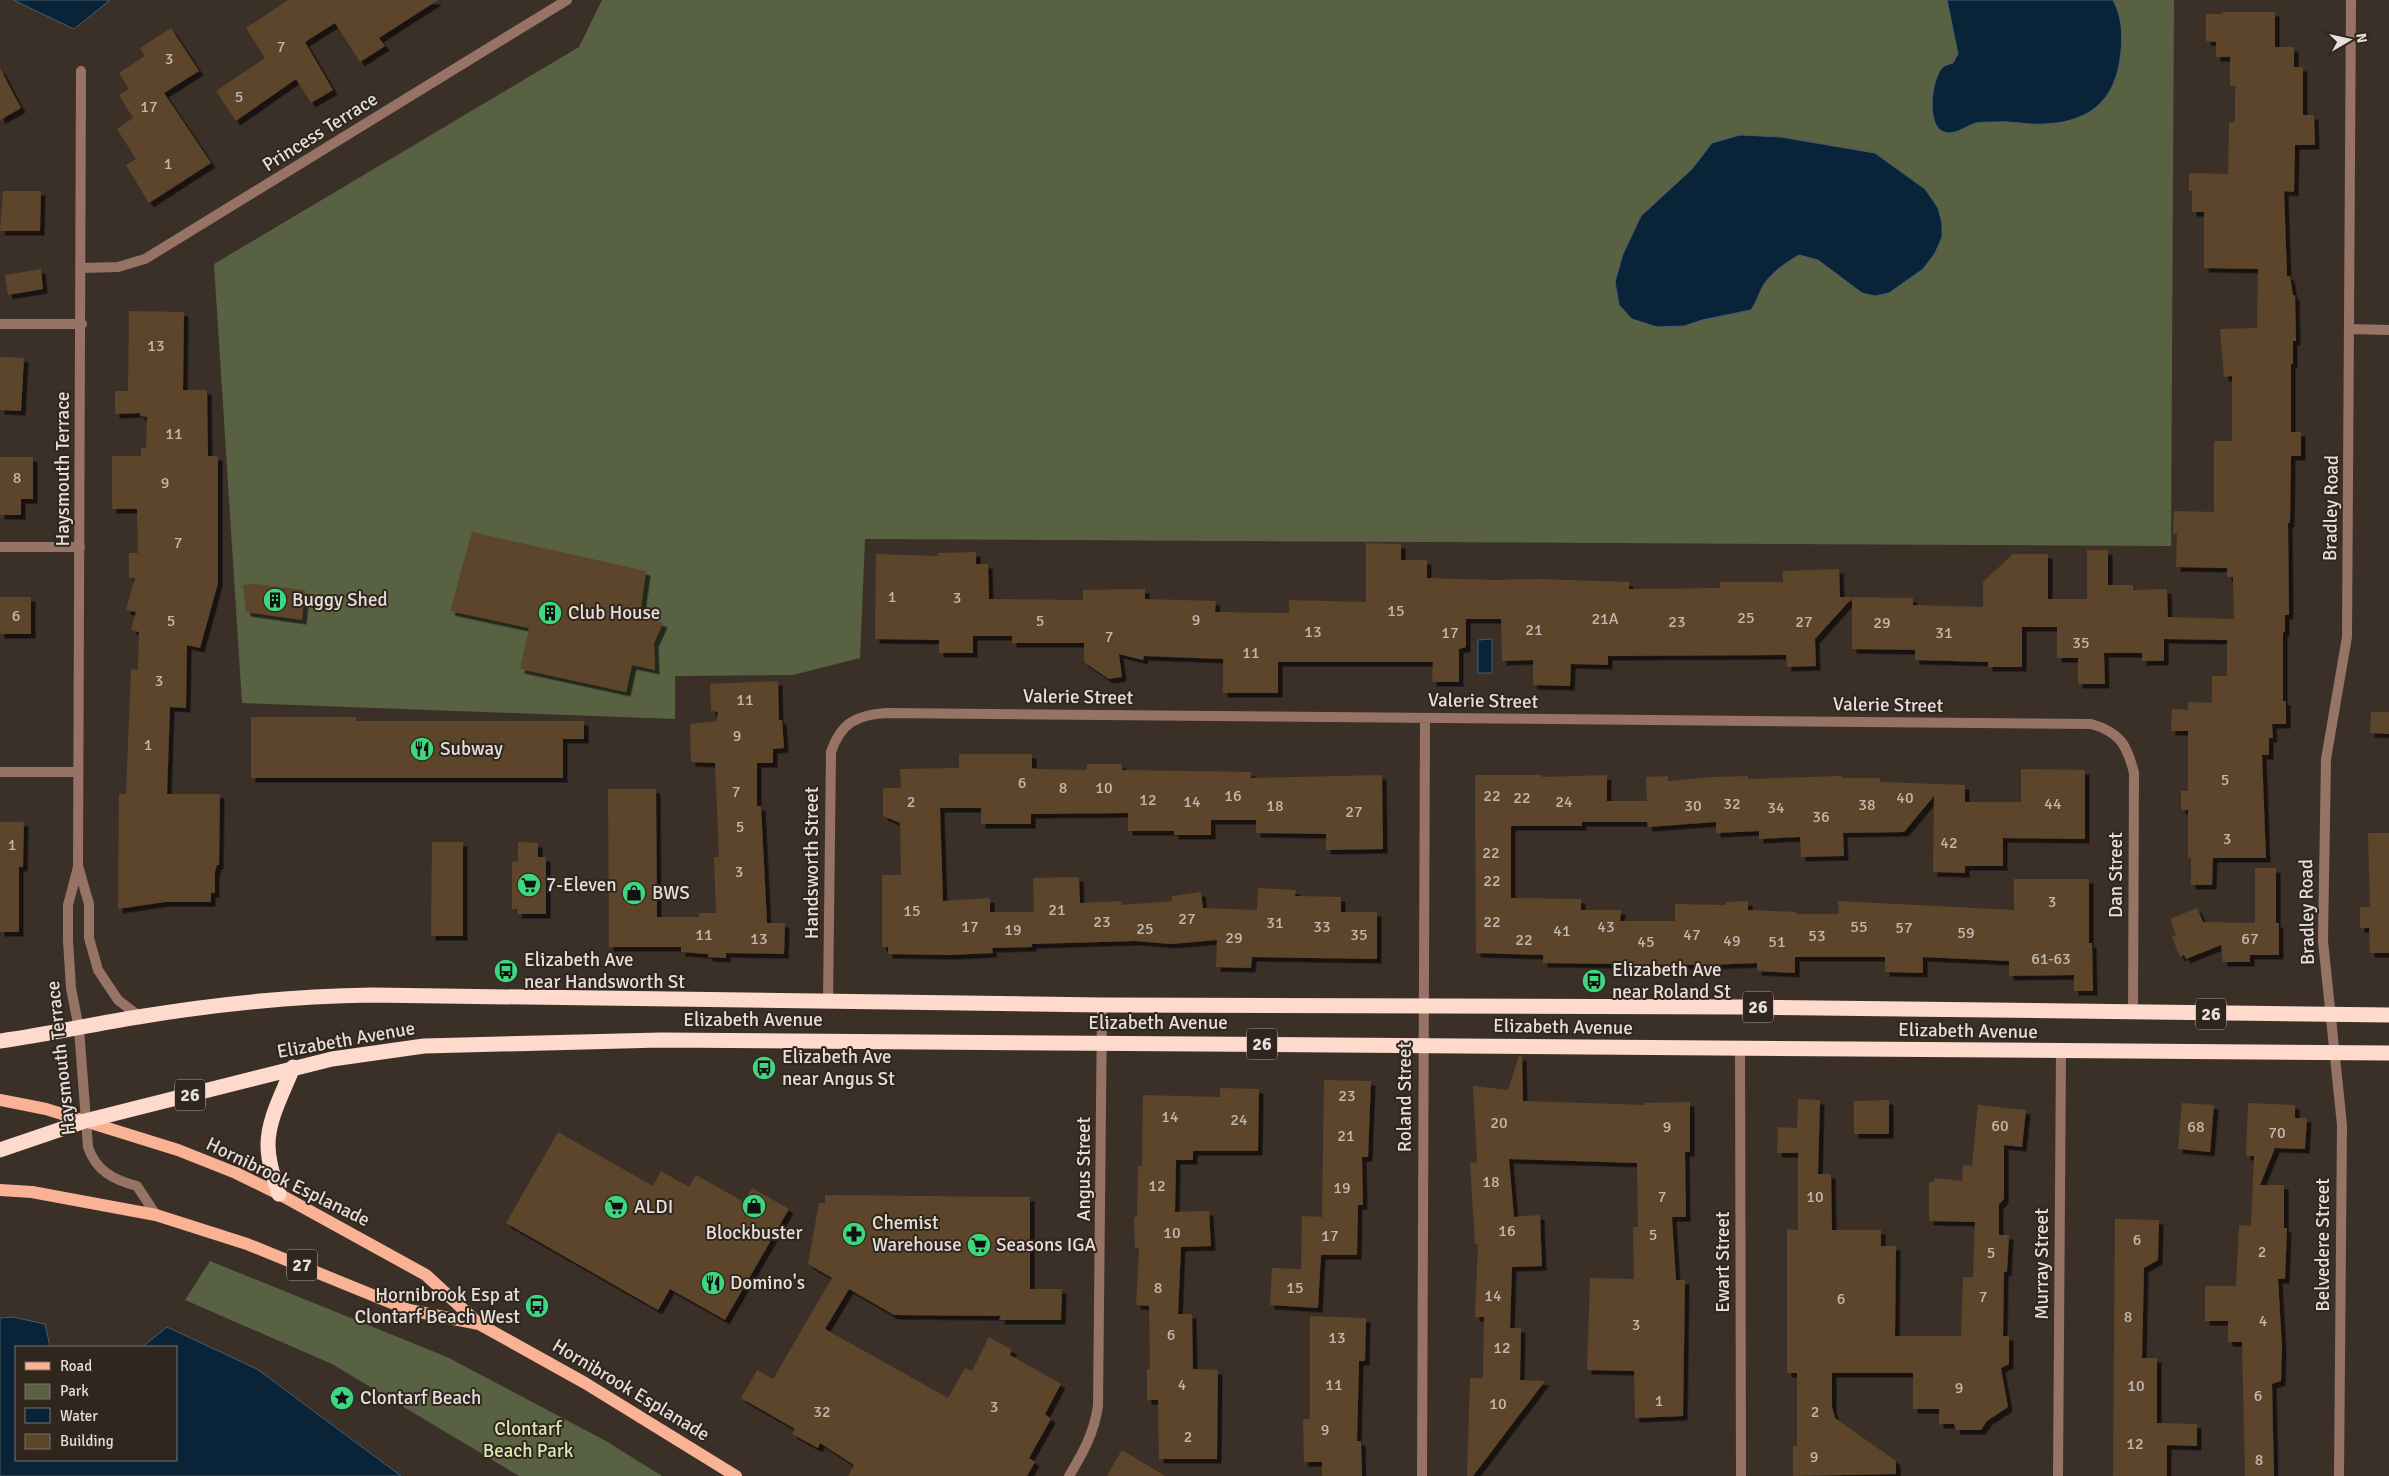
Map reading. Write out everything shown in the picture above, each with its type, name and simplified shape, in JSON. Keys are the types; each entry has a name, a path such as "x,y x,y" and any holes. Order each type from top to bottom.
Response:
{"highway":[{"name":"Elizabeth Avenue","path":"0,1041 79,1030 139,1016 223,1004 322,996 1423,1008 1741,1007 2389,1015"},
{"name":"Elizabeth Avenue","path":"0,1150 86,1121 294,1067 424,1046 606,1040 2389,1053"},
{"path":"279,1194 270,1163 268,1143 275,1112 294,1067"}],"main road":[{"name":"Hornibrook Esplanade","path":"0,1100 46,1109 178,1150 279,1194 426,1275 479,1324 585,1382 736,1476"},
{"name":"Hornibrook Esplanade","path":"0,1190 32,1192 156,1216 248,1244 409,1310 479,1324"}],"street":[{"name":"Princess Terrace","path":"82,268 118,267 146,259 567,0"},
{"name":"Bradley Road","path":"2330,1015 2323,941 2324,798 2326,759 2347,636 2352,0"},
{"name":"Haysmouth Terrace","path":"82,72 78,866 68,905 71,988 79,1030 88,1147 92,1159 99,1169 122,1183 137,1186 156,1216"},
{"path":"0,324 82,324"},
{"path":"2350,329 2389,330"},
{"path":"0,547 80,547"},
{"name":"Valerie Street","path":"844,726 858,718 886,713 2091,724 2106,728 2121,739"},
{"name":"Roland Street","path":"1422,1476 1422,1046 1425,718"},
{"name":"Handsworth Street","path":"828,1002 830,767 835,741 844,726"},
{"name":"Dan Street","path":"2121,739 2130,758 2134,773 2133,1013"},
{"path":"0,772 77,772"},
{"name":"Haysmouth Terrace","path":"78,866 89,904 89,938 98,970 118,1000 139,1016"},
{"name":"Angus Street","path":"1069,1476 1088,1444 1095,1426 1098,1406 1102,1005"},
{"name":"Belvedere Street","path":"2330,1015 2342,1125 2339,1476"},
{"name":"Ewart Street","path":"1740,1049 1740,1476"},
{"name":"Murray Street","path":"2058,1476 2061,1052"}],"green space":[{"path":"602,0 2174,0 2171,546 865,539 860,658 793,675 675,676 675,719 242,703 214,264 579,47"},
{"name":"Clontarf Beach Park","path":"210,1261 447,1357 606,1441 662,1476 519,1476 332,1364 185,1300"}],"water":[{"path":"13,0 110,0 74,29"},
{"path":"1947,0 2113,0 2119,14 2122,44 2116,77 2110,91 2101,103 2090,111 2078,118 2063,122 2030,124 1981,122 1956,132 1944,132 1938,128 1935,121 1932,102 1933,91 1939,73 1944,66 1953,63 1958,54"},
{"path":"1740,135 1781,137 1875,153 1925,189 1938,208 1942,223 1942,237 1935,253 1923,269 1889,293 1875,296 1862,293 1818,260 1799,255 1771,275 1762,287 1751,310 1702,320 1684,326 1657,327 1632,319 1619,305 1615,282 1623,254 1641,216 1692,169 1712,143"},
{"path":"1492,639 1492,673 1478,673 1478,640"},
{"path":"13,1317 45,1324 50,1346 15,1346 15,1461 178,1461 178,1346 143,1346 167,1327 257,1369 401,1476 0,1476 0,1318"}],"building":[{"path":"288,0 438,0 379,38 385,46 360,62 335,23 305,42 333,90 311,103 296,79 236,121 216,91 265,58 246,28"},
{"path":"2223,12 2275,12 2275,47 2294,47 2294,67 2303,67 2303,115 2314,115 2315,145 2295,145 2294,192 2284,191 2287,276 2290,276 2293,295 2295,295 2296,341 2293,341 2293,364 2291,364 2291,432 2301,432 2301,456 2291,456 2290,523 2288,523 2289,615 2285,615 2285,632 2283,632 2283,701 2286,701 2286,724 2272,724 2273,738 2269,738 2269,755 2262,755 2266,858 2213,858 2212,885 2191,885 2191,858 2188,858 2188,810 2181,810 2181,791 2188,791 2188,731 2171,731 2172,709 2188,710 2188,702 2212,703 2212,676 2227,676 2227,640 2164,639 2164,661 2142,661 2142,653 2104,653 2105,684 2078,684 2078,658 2057,658 2057,627 2022,627 2022,667 1988,667 1988,662 1915,660 1915,650 1852,649 1852,598 1815,639 1816,666 1787,667 1786,655 1608,656 1608,665 1571,664 1570,686 1533,685 1533,660 1502,661 1501,619 1466,619 1466,647 1459,649 1459,682 1432,682 1433,662 1278,662 1278,693 1223,693 1223,659 1144,656 1143,660 1119,654 1122,677 1109,679 1084,662 1084,643 1012,643 1012,636 973,636 973,653 939,653 939,640 875,639 876,554 938,556 938,553 976,552 976,564 988,564 989,599 1083,600 1083,590 1145,589 1145,599 1216,601 1215,612 1289,613 1289,600 1366,602 1366,543 1401,544 1401,560 1427,560 1427,578 1629,582 1629,589 1720,588 1720,582 1783,582 1783,571 1839,569 1840,597 1913,598 1913,605 1983,607 1983,582 2013,554 2048,554 2048,599 2087,599 2087,550 2108,550 2108,585 2133,585 2133,590 2167,589 2168,617 2234,619 2233,577 2227,577 2227,568 2176,567 2177,534 2173,534 2174,511 2214,512 2214,441 2232,441 2232,376 2224,377 2220,329 2257,328 2258,269 2204,268 2204,212 2192,212 2192,191 2189,191 2189,173 2228,174 2229,122 2235,122 2235,86 2230,86 2230,57 2216,57 2216,42 2206,41 2206,14 2222,14"},
{"path":"171,28 199,71 164,93 211,163 149,203 126,165 136,159 117,129 133,118 119,95 129,89 119,73 145,56 140,48"},
{"path":"0,68 21,108 0,120"},
{"path":"3,191 41,191 40,231 0,231"},
{"path":"41,269 43,289 8,295 5,275"},
{"path":"129,311 184,312 183,390 207,390 208,456 218,456 218,583 200,648 187,645 186,708 170,707 167,794 220,794 219,865 217,865 215,872 215,893 211,893 211,902 165,902 118,909 119,794 126,794 131,669 138,670 139,632 131,630 136,612 126,610 135,578 129,578 129,553 138,553 137,509 112,509 112,456 141,456 141,448 146,448 147,417 140,416 140,413 115,414 115,391 128,391"},
{"path":"0,357 24,358 21,411 0,410"},
{"path":"0,457 33,457 33,499 21,499 21,515 0,515"},
{"name":"Club House","path":"472,532 646,571 640,615 663,623 654,643 655,670 632,665 626,692 520,669 529,628 450,611"},
{"name":"Buggy Shed","path":"255,584 305,590 302,620 246,612 243,585"},
{"path":"0,597 31,597 31,634 0,634"},
{"path":"778,681 779,720 782,720 784,748 773,749 773,763 757,763 757,806 761,806 767,923 785,923 784,954 726,953 726,958 708,957 708,954 681,952 681,947 609,947 608,789 656,789 657,917 699,917 699,913 716,913 714,857 719,857 715,763 691,762 690,724 717,721 718,712 711,711 710,684"},
{"path":"2371,712 2389,712 2389,734 2370,733"},
{"path":"251,717 356,717 356,721 584,721 584,739 563,739 563,778 251,778"},
{"path":"959,754 1032,754 1032,768 1037,769 1087,770 1087,764 1122,764 1122,770 1251,772 1251,778 1382,775 1383,849 1326,850 1326,834 1256,833 1256,820 1211,820 1211,835 1174,835 1174,831 1128,831 1128,813 1031,814 1031,824 981,824 981,808 940,808 943,901 990,898 990,912 1034,912 1033,878 1079,877 1080,903 1121,901 1122,905 1172,901 1172,896 1201,892 1203,908 1257,910 1258,888 1296,890 1295,896 1341,897 1341,912 1377,912 1377,959 1252,957 1251,968 1216,967 1217,940 1171,944 1135,941 1032,944 1032,947 992,948 993,953 950,955 888,954 888,947 882,947 882,875 901,875 900,823 883,816 883,788 901,788 900,769 959,768"},
{"path":"2021,769 2085,770 2085,839 2003,838 2003,866 1965,866 1965,873 1933,872 1934,796 1904,832 1843,833 1844,856 1801,857 1800,837 1759,839 1759,831 1716,833 1716,822 1648,827 1647,822 1582,822 1582,826 1511,826 1511,898 1581,899 1581,910 1621,910 1620,921 1675,921 1675,904 1726,905 1726,902 1748,901 1748,910 1796,912 1796,914 1839,914 1838,901 2014,910 2014,879 2089,879 2089,943 2092,943 2093,991 2074,991 2074,975 2009,976 2009,961 1923,957 1923,973 1885,972 1885,957 1795,957 1795,973 1757,971 1757,963 1708,965 1543,963 1543,955 1476,953 1475,775 1542,775 1542,777 1607,775 1607,801 1647,801 1646,777 1668,776 1668,781 1748,776 1748,779 1842,776 1842,778 1880,778 1880,782 1965,785 1965,802 2021,802"},
{"path":"0,822 24,822 23,867 19,867 19,932 0,932"},
{"path":"2368,833 2389,833 2389,953 2370,953 2369,928 2360,928 2360,907 2370,907"},
{"path":"432,842 463,842 463,936 431,936"},
{"name":"7-Eleven","path":"518,842 538,843 538,857 546,857 546,914 517,914 517,909 512,909 512,862 518,861"},
{"path":"2255,868 2276,868 2276,923 2279,923 2279,955 2250,955 2250,962 2223,962 2221,945 2186,959 2184,955 2180,957 2172,937 2176,935 2170,919 2197,908 2203,922 2255,923"},
{"path":"1519,1056 1522,1056 1523,1101 1645,1105 1645,1103 1690,1102 1690,1152 1685,1152 1686,1217 1672,1217 1676,1280 1685,1280 1683,1416 1635,1418 1634,1371 1587,1370 1590,1278 1634,1279 1633,1227 1638,1227 1637,1163 1509,1159 1514,1217 1540,1215 1542,1266 1512,1267 1510,1328 1521,1328 1520,1380 1545,1381 1473,1476 1467,1476 1470,1378 1483,1378 1484,1317 1475,1317 1478,1244 1475,1244 1470,1163 1477,1162 1473,1086 1508,1090"},
{"path":"1324,1080 1371,1081 1368,1157 1362,1157 1363,1205 1358,1205 1357,1255 1321,1255 1318,1308 1270,1305 1272,1268 1301,1269 1302,1216 1322,1217"},
{"path":"1220,1088 1259,1089 1258,1151 1193,1151 1193,1160 1176,1160 1175,1212 1209,1211 1211,1246 1181,1247 1178,1314 1192,1314 1193,1369 1218,1370 1217,1459 1159,1459 1158,1400 1147,1400 1147,1369 1150,1369 1149,1306 1136,1305 1139,1248 1135,1248 1134,1217 1137,1217 1138,1166 1142,1166 1143,1095 1220,1097"},
{"path":"1798,1099 1820,1100 1818,1174 1831,1174 1832,1230 1881,1230 1881,1246 1896,1246 1895,1336 1961,1336 1963,1277 1973,1277 1975,1222 1929,1221 1929,1182 1933,1182 1935,1178 1962,1181 1963,1165 1972,1166 1978,1105 2026,1110 2022,1147 2004,1145 2004,1199 1999,1204 1999,1235 2009,1235 2007,1272 2004,1272 2003,1336 2009,1336 2009,1364 2001,1368 2008,1407 1987,1421 1981,1430 1956,1430 1954,1424 1939,1424 1939,1409 1913,1409 1913,1373 1832,1373 1832,1407 1835,1418 1896,1461 1896,1474 1793,1476 1793,1446 1797,1446 1797,1373 1787,1373 1787,1229 1798,1230 1798,1153 1777,1153 1778,1127 1797,1128"},
{"path":"1889,1100 1889,1134 1854,1134 1854,1101"},
{"path":"2182,1103 2214,1105 2210,1152 2178,1149"},
{"path":"2248,1103 2295,1105 2295,1118 2307,1118 2305,1149 2275,1148 2260,1185 2284,1185 2284,1228 2287,1228 2285,1279 2278,1279 2282,1347 2281,1381 2272,1384 2274,1476 2245,1476 2242,1342 2228,1342 2228,1321 2205,1321 2205,1286 2236,1286 2239,1225 2251,1226 2254,1156 2246,1156"},
{"name":"ALDI","path":"558,1132 653,1186 661,1171 689,1187 696,1175 744,1202 752,1188 789,1209 725,1320 670,1289 658,1310 506,1223"},
{"path":"825,1195 1030,1197 1030,1289 1062,1289 1061,1320 999,1320 1001,1316 894,1315 849,1289 825,1329 948,1398 965,1368 972,1371 989,1337 1012,1350 1010,1355 1061,1384 1045,1414 1051,1419 1029,1458 1035,1462 1027,1476 848,1476 854,1465 820,1443 818,1448 792,1434 795,1429 741,1398 757,1370 773,1379 832,1278 808,1264 819,1203 825,1203"},
{"path":"2115,1219 2159,1220 2158,1260 2144,1268 2142,1358 2157,1358 2157,1423 2197,1424 2197,1446 2167,1445 2167,1476 2113,1476"},
{"path":"1310,1316 1366,1318 1365,1361 1359,1361 1357,1441 1361,1441 1362,1476 1322,1476 1322,1462 1304,1462 1303,1419 1310,1419"},
{"path":"1122,1450 1165,1476 1107,1476"}],"place":[{"name":"Buggy Shed","path":"275,600"},
{"name":"Club House","path":"550,613"},
{"name":"Subway","path":"422,749"},
{"name":"7-Eleven","path":"529,885"},
{"name":"BWS","path":"634,893"},
{"name":"Elizabeth Ave near Handsworth St","path":"506,971"},
{"name":"Elizabeth Ave near Roland St","path":"1594,981"},
{"name":"Elizabeth Ave near Angus St","path":"764,1068"},
{"name":"Blockbuster","path":"754,1206"},
{"name":"ALDI","path":"616,1207"},
{"name":"Chemist Warehouse","path":"854,1234"},
{"name":"Seasons IGA","path":"979,1245"},
{"name":"Domino's","path":"713,1283"},
{"name":"Hornibrook Esp at Clontarf Beach West","path":"537,1306"},
{"name":"Clontarf Beach","path":"342,1398"}]}
